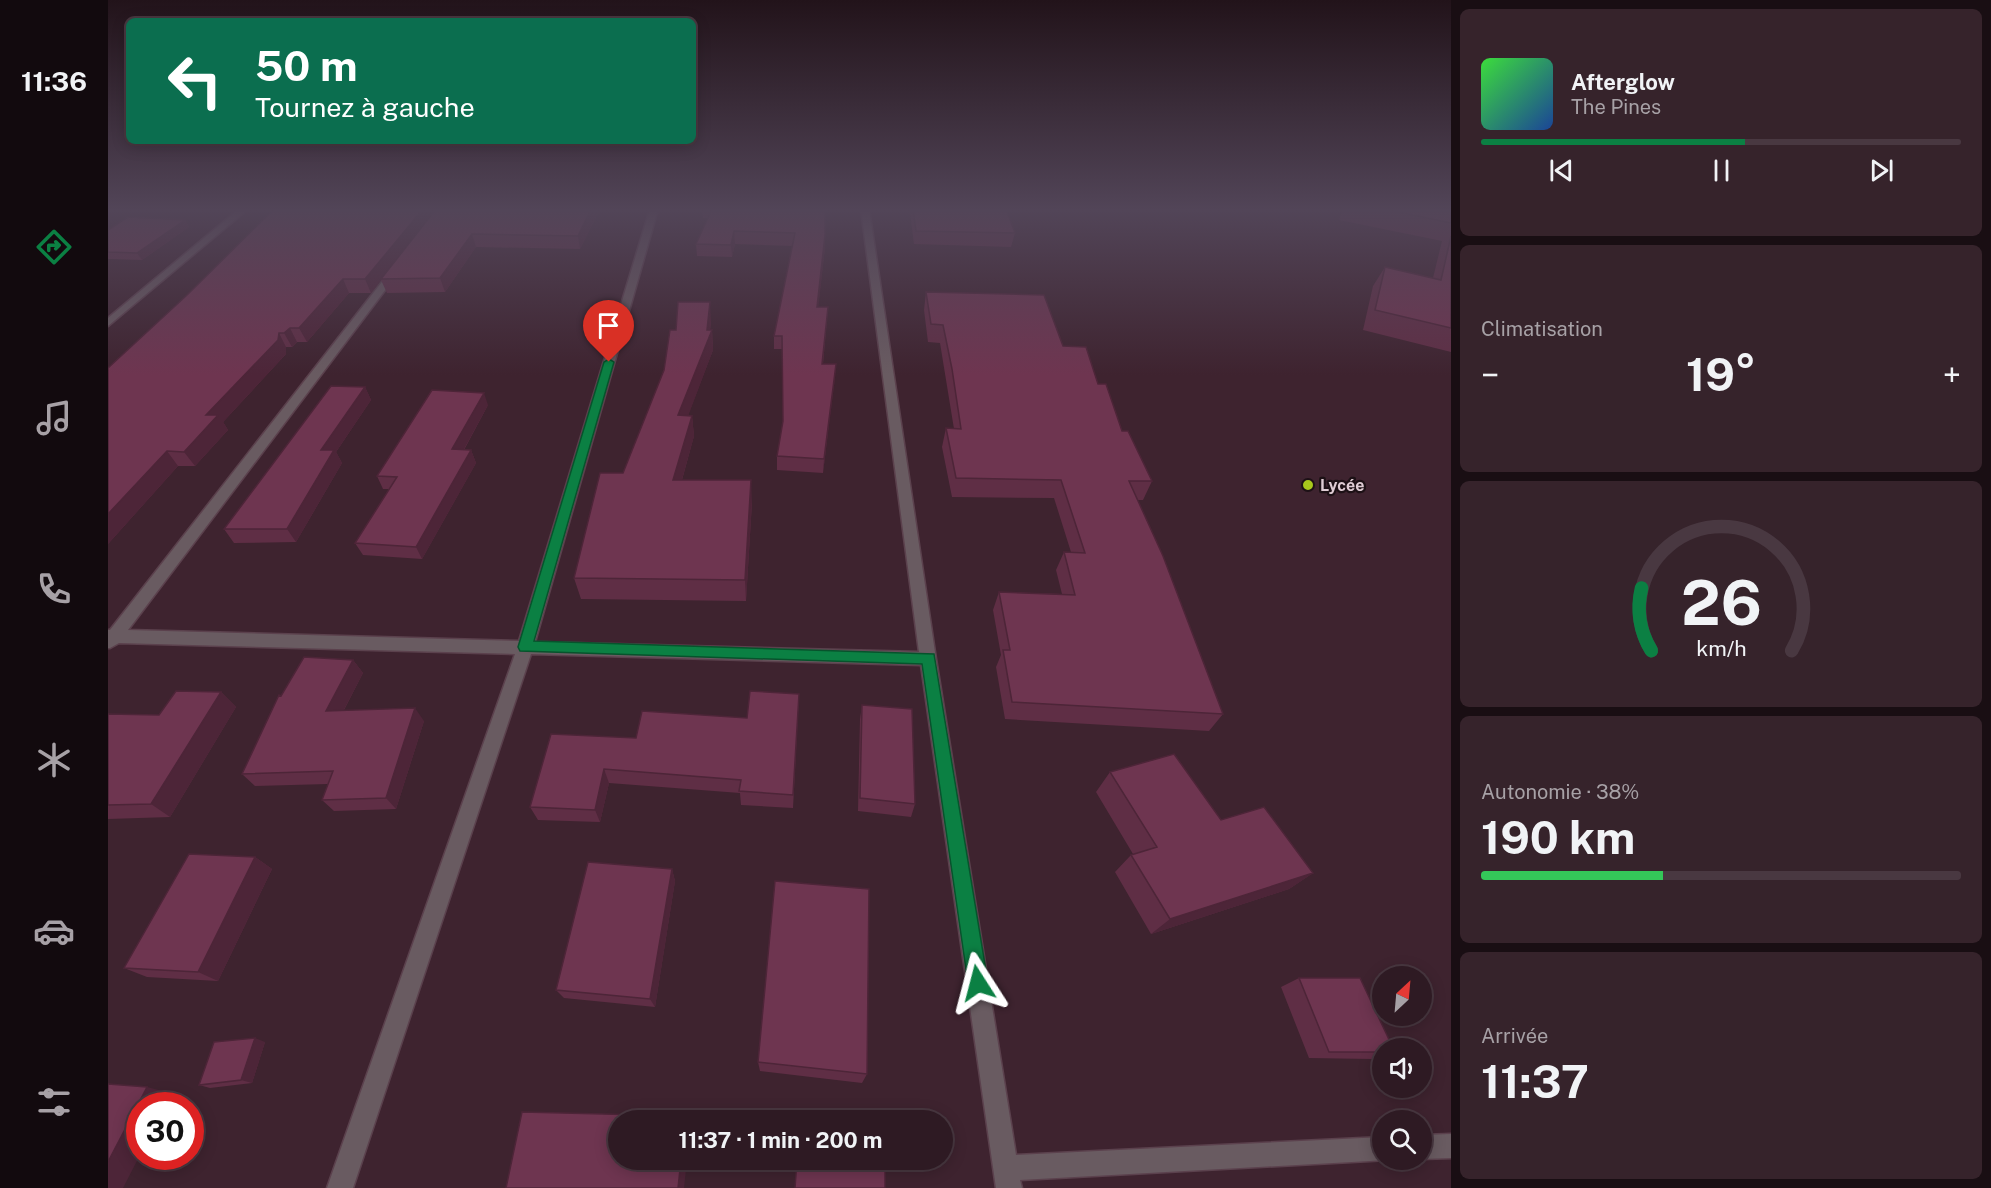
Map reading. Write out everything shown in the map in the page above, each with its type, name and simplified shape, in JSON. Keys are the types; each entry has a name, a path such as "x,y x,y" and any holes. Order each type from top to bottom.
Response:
{"street":[{"path":"108,323 178,264"},
{"path":"110,639 400,264"},
{"path":"340,1188 525,647 638,264"},
{"path":"873,264 928,659 1008,1178 1372,1150"},
{"path":"110,639 525,647 928,659"},
{"path":"1432,1147 1451,1146"}],"building":[{"path":"218,264 377,264 365,279 343,279 299,328 290,328 284,333 279,333 278,340 206,415 218,415 184,452 167,451 108,514 108,368"},
{"path":"392,264 450,264 440,278 381,279"},
{"path":"789,264 822,264 817,307 828,307 822,364 836,364 824,459 777,456 783,421 782,336 774,336"},
{"path":"1445,264 1451,264 1451,328 1375,310 1385,267 1441,280"},
{"path":"926,292 1044,295 1063,346 1086,347 1098,384 1106,384 1122,431 1128,431 1152,481 1129,481 1163,556 1223,714 1012,702 1003,650 1010,650 999,592 1075,595 1064,552 1085,553 1061,480 956,478 946,428 961,429 952,369 943,325 931,324"},
{"path":"678,302 710,302 707,330 712,330 678,415 692,416 673,480 751,480 745,580 574,578 600,473 623,473 664,370 670,330 676,330"},
{"path":"331,386 365,387 321,450 334,450 287,529 224,529"},
{"path":"432,390 484,393 452,449 471,450 416,547 355,543 397,477 377,476"},
{"path":"304,657 353,660 326,711 415,708 386,798 322,800 333,771 242,774 279,695 281,696"},
{"path":"176,691 221,692 151,804 108,805 108,714 159,715"},
{"path":"750,691 799,694 793,795 739,791 741,780 604,769 595,810 530,807 551,734 636,738 642,711 747,718"},
{"path":"862,705 912,709 915,804 860,798"},
{"path":"1174,754 1221,820 1264,807 1313,873 1170,919 1131,855 1157,847 1110,772"},
{"path":"189,854 255,857 198,972 124,968"},
{"path":"588,862 672,869 650,999 556,990"},
{"path":"775,881 869,889 867,1074 758,1062"},
{"path":"1299,978 1360,978 1372,1003 1372,1026 1383,1026 1388,1038 1372,1038 1372,1052 1329,1052"},
{"path":"255,1038 241,1080 199,1085 214,1042"},
{"path":"108,1084 147,1087 144,1092 126,1092 126,1127 108,1162"},
{"path":"522,1112 608,1114 608,1170 680,1170 678,1188 506,1188"},
{"path":"796,1170 885,1170 885,1188 795,1188"}],"place":[{"name":"Lycée","path":"1308,485"}],"route":[{"path":"609,362 525,647 928,659 978,983"}]}
